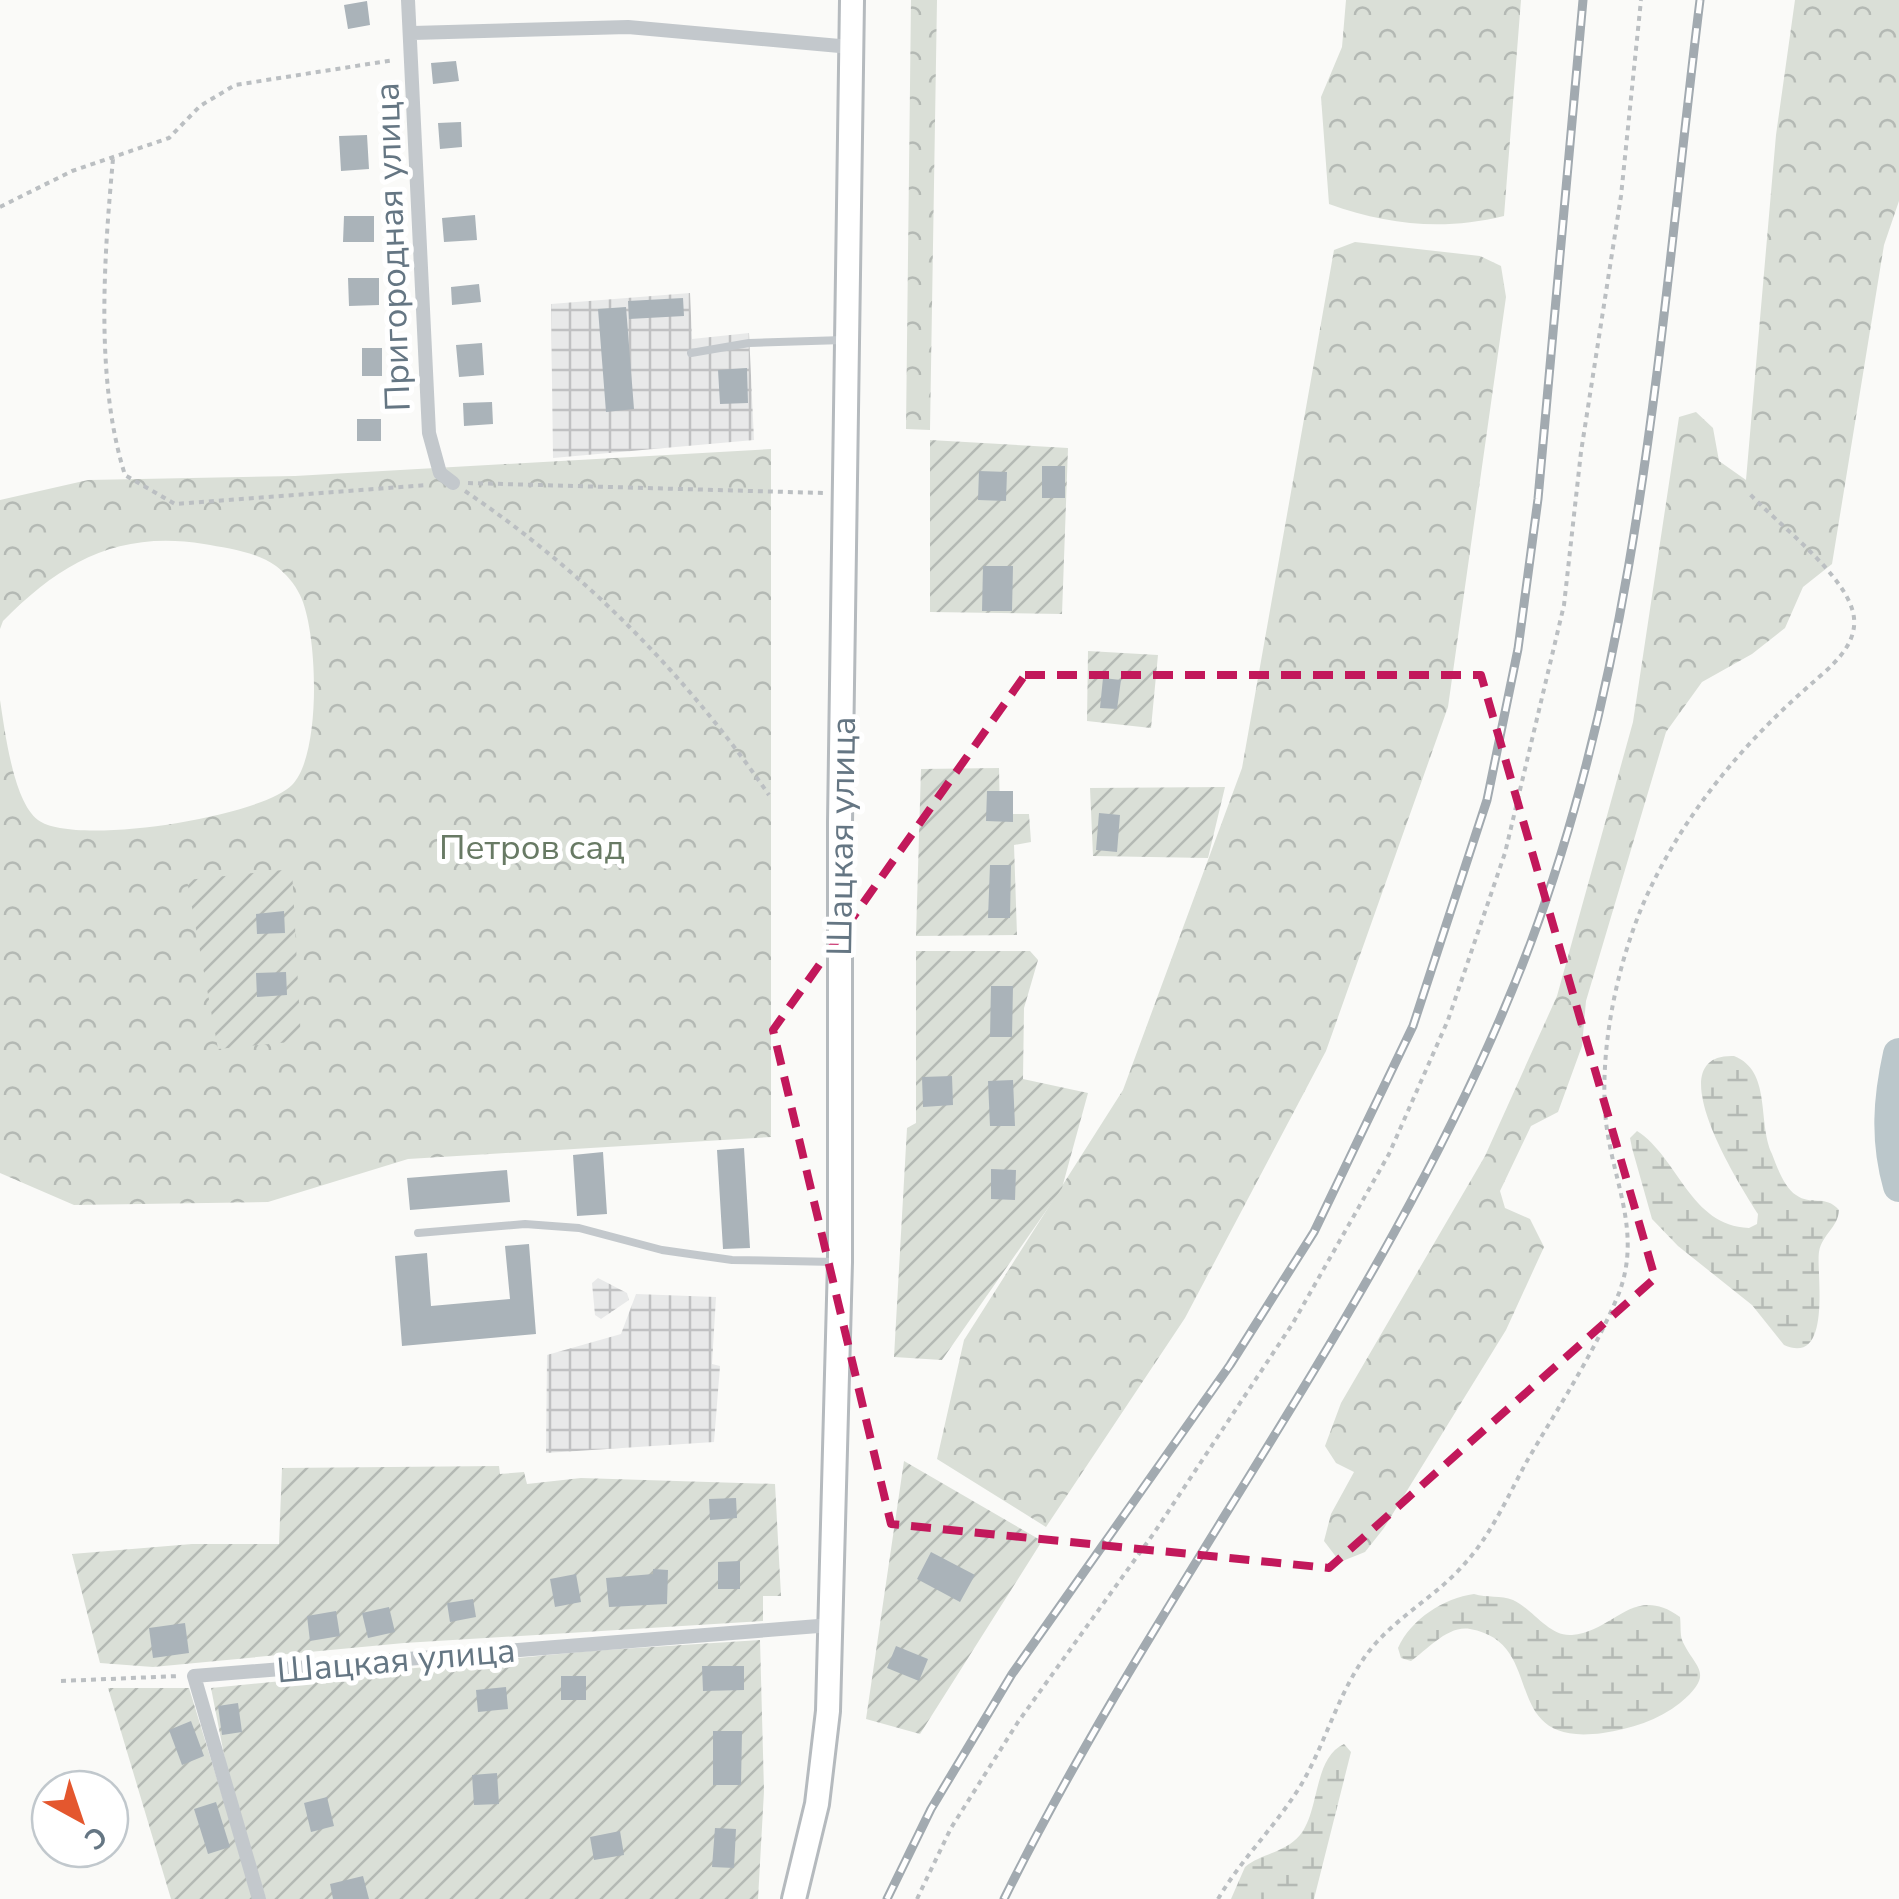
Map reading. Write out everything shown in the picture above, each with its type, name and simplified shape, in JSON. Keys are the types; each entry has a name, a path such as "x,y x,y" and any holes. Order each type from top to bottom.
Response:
{"main road":[{"name":"Шацкая улица","path":"794,1899 819,1786 828,1711 840,1262 840,822 852,0"}],"street":[{"name":"Пригородная улица","path":"408,0 413,34 429,434 440,474 453,483"},
{"path":"413,34 628,27 852,47"},
{"name":"Шацкая улица","path":"194,1676 830,1625"},
{"path":"194,1676 259,1899"}],"lane":[{"path":"692,353 749,344 849,340"},
{"path":"418,1232 525,1224 579,1228 662,1250 732,1260 840,1262"}],"path":[{"path":"917,1899 951,1828 1018,1722 1154,1533 1293,1323 1390,1154 1448,1020 1505,853 1564,604 1580,452 1621,196 1641,0"},
{"path":"0,207 72,170 169,138 200,106 235,85 414,57"},
{"path":"113,159 106,234 106,330 115,445 125,475 175,504 453,483 847,494"},
{"path":"453,483 529,534 626,621 714,716 769,795"},
{"path":"1218,1899 1245,1855 1299,1789 1362,1660 1383,1634 1452,1578 1471,1557 1596,1342 1619,1292 1631,1241 1609,1145 1604,1078 1608,1033 1640,911 1662,866 1730,762 1763,726 1834,664 1852,634 1854,617 1836,578 1748,492"},
{"path":"60,1680 194,1676"}],"highlighted area":[{"path":"1025,675 1481,675 1655,1278 1329,1568 891,1524 773,1030"}],"shaded area":[{"path":"690,293 692,339 749,333 754,440 553,458 551,304"},
{"path":"598,1278 627,1293 629,1300 601,1319 595,1315 592,1283"},
{"path":"636,1294 716,1297 712,1364 720,1366 714,1442 546,1453 547,1355 621,1334"}],"green space":[{"path":"911,0 937,0 930,430 906,429"},
{"path":"1346,0 1521,0 1504,216 1416,224 1329,204 1321,97 1342,47"},
{"path":"1795,0 1899,0 1899,201 1884,245 1832,564 1803,587 1785,628 1752,654 1702,682 1666,732 1586,1001 1582,1046 1558,1112 1531,1126 1500,1191 1505,1208 1530,1219 1544,1247 1506,1330 1384,1528 1365,1552 1340,1562 1324,1541 1331,1514 1354,1472 1336,1463 1325,1446 1341,1403 1485,1156 1557,996 1633,722 1679,417 1696,412 1713,428 1719,461 1746,480 1776,135"},
{"path":"1355,242 1480,256 1501,266 1506,297 1448,707 1326,1051 1185,1318 1046,1527 937,1459 964,1340 1123,1090 1242,768 1334,250"},
{"path":"930,440 1068,448 1062,614 930,612"},
{"name":"Петров сад","path":"771,449 771,1137 408,1159 268,1202 74,1205 0,1173 0,700 16,782 29,811 38,820 58,828 88,830 167,825 244,808 274,797 292,785 302,770 314,692 311,636 298,591 276,566 232,549 173,541 145,542 93,555 47,582 3,621 0,629 0,500 88,480 295,476"},
{"path":"1088,651 1158,655 1151,728 1087,721"},
{"path":"999,768 1000,814 1029,814 1031,842 1014,845 1017,935 916,936 921,769"},
{"path":"1225,787 1208,858 1093,856 1090,788"},
{"path":"292,869 301,1041 218,1049 187,880"},
{"path":"916,951 1030,951 1038,960 1024,1008 1023,1079 1088,1093 1062,1188 942,1360 894,1357 907,1128 916,1123"},
{"path":"1734,1056 1746,1063 1759,1085 1768,1141 1788,1187 1802,1198 1828,1202 1839,1210 1819,1252 1816,1331 1810,1343 1799,1348 1784,1345 1752,1305 1678,1246 1652,1219 1632,1148 1630,1138 1637,1131 1664,1157 1712,1216 1749,1228 1757,1224 1758,1214 1723,1153 1702,1098 1702,1076 1711,1061"},
{"path":"904,1461 1042,1541 920,1734 866,1719"},
{"path":"499,1466 500,1474 524,1472 527,1484 581,1478 775,1484 781,1596 763,1596 763,1621 404,1643 153,1667 100,1663 72,1554 192,1544 279,1544 282,1468"},
{"path":"1474,1594 1513,1600 1556,1632 1572,1635 1587,1632 1636,1607 1664,1608 1680,1617 1682,1640 1699,1670 1698,1684 1672,1709 1644,1723 1603,1733 1570,1733 1548,1725 1535,1710 1509,1653 1494,1638 1462,1629 1446,1634 1411,1661 1401,1658 1398,1648 1420,1619 1440,1605"},
{"path":"760,1640 764,1791 758,1899 266,1899 228,1775 211,1688 590,1651"},
{"path":"108,1688 189,1688 254,1899 171,1899"},
{"path":"1344,1744 1351,1752 1314,1899 1231,1899 1245,1867 1300,1835 1327,1761"}],"building":[{"path":"367,1 370,25 348,29 344,5"},
{"path":"456,61 459,81 433,84 431,63"},
{"path":"461,122 462,147 440,149 438,123"},
{"path":"367,135 369,169 341,171 339,136"},
{"path":"475,215 477,240 444,242 442,218"},
{"path":"344,216 374,216 374,242 343,242"},
{"path":"348,278 379,278 379,305 349,306"},
{"path":"479,284 481,302 452,305 451,287"},
{"path":"683,298 684,316 629,319 628,301"},
{"path":"626,307 634,409 606,412 598,309"},
{"path":"482,343 484,375 459,377 456,345"},
{"path":"362,348 382,348 382,376 362,376"},
{"path":"747,368 748,403 720,404 718,370"},
{"path":"492,402 493,424 464,426 463,403"},
{"path":"357,419 381,419 381,441 357,441"},
{"path":"1042,466 1065,466 1065,498 1042,498"},
{"path":"979,471 1007,472 1006,501 978,500"},
{"path":"983,566 1013,566 1012,611 982,611"},
{"path":"1103,678 1121,680 1117,709 1100,708"},
{"path":"987,791 1013,791 1013,822 986,821"},
{"path":"1099,813 1120,815 1117,852 1096,850"},
{"path":"990,865 1011,865 1010,918 988,918"},
{"path":"284,911 285,933 257,934 256,914"},
{"path":"286,972 287,995 257,997 256,973"},
{"path":"991,986 1013,986 1012,1037 990,1037"},
{"path":"952,1076 953,1105 923,1107 922,1077"},
{"path":"1013,1080 1015,1126 990,1126 988,1081"},
{"path":"744,1148 750,1248 723,1249 717,1150"},
{"path":"603,1152 607,1214 577,1216 573,1155"},
{"path":"991,1169 1016,1170 1015,1200 991,1199"},
{"path":"507,1170 510,1202 410,1210 407,1178"},
{"path":"529,1244 536,1334 402,1346 395,1256 427,1253 431,1306 510,1299 505,1246"},
{"path":"736,1498 737,1518 710,1520 709,1499"},
{"path":"931,1552 975,1575 960,1602 917,1579"},
{"path":"740,1561 740,1589 718,1589 718,1562"},
{"path":"653,1569 668,1570 667,1604 609,1607 606,1578 653,1574"},
{"path":"576,1574 581,1602 555,1607 550,1579"},
{"path":"473,1599 476,1617 450,1622 447,1603"},
{"path":"389,1607 395,1632 368,1638 362,1613"},
{"path":"336,1611 340,1636 310,1641 307,1616"},
{"path":"185,1623 189,1653 153,1658 149,1628"},
{"path":"896,1646 928,1659 919,1681 887,1668"},
{"path":"702,1666 744,1666 744,1690 703,1691"},
{"path":"561,1676 586,1676 586,1700 561,1700"},
{"path":"506,1687 508,1709 478,1712 476,1690"},
{"path":"238,1703 242,1732 222,1735 218,1706"},
{"path":"191,1721 204,1756 182,1765 169,1730"},
{"path":"713,1731 742,1731 741,1785 713,1785"},
{"path":"497,1773 499,1804 474,1805 472,1775"},
{"path":"327,1797 334,1826 311,1832 304,1803"},
{"path":"216,1802 230,1847 208,1854 194,1809"},
{"path":"715,1828 736,1829 734,1868 712,1867"},
{"path":"620,1831 624,1855 594,1860 590,1837"},
{"path":"363,1876 369,1899 333,1899 330,1884"}],"waterway":[{"path":"1899,1054 1890,1120 1899,1186"}],"railway":[{"path":"887,1899 931,1809 1012,1674 1230,1365 1314,1232 1413,1026 1487,800 1518,649 1538,499 1583,0"},
{"path":"1004,1899 1136,1660 1350,1309 1417,1190 1478,1068 1531,942 1569,828 1599,713 1623,595 1659,357 1700,0"}]}
